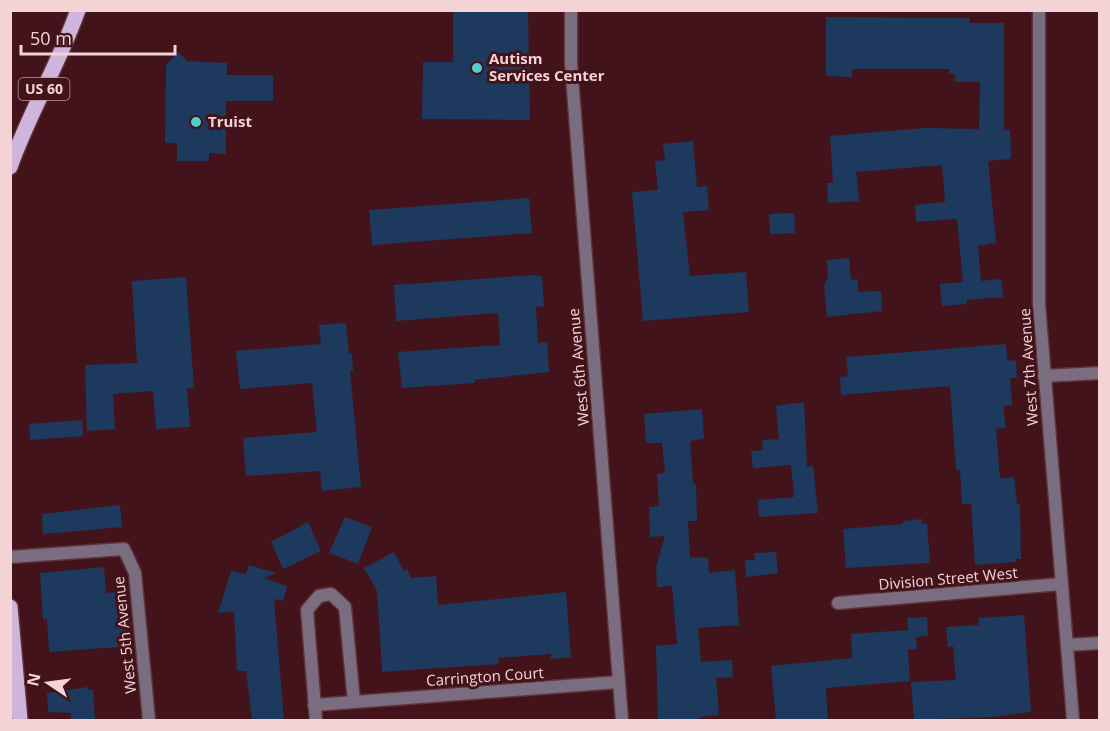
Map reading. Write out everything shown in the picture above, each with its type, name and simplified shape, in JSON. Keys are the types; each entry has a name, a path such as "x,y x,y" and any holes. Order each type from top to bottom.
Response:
{"main road":[{"name":"US 60","path":"10,167 21,136 70,34 78,10"},
{"path":"10,607 20,720"}],"street":[{"name":"West 6th Avenue","path":"571,10 571,64 622,720"},
{"name":"West 7th Avenue","path":"1039,10 1037,235 1044,376 1073,720"},
{"path":"1044,376 1100,373"},
{"name":"West 5th Avenue","path":"10,557 124,549 135,573 148,720"},
{"name":"Division Street West","path":"838,603 1062,584"},
{"path":"316,720 307,610 313,599 325,594 337,597 345,607 354,702"},
{"path":"1067,645 1100,643"},
{"name":"Carrington Court","path":"314,705 619,682"}],"building":[{"name":"Autism Services Center","path":"453,10 528,10 530,120 422,119 423,62 453,62"},
{"path":"826,17 970,18 970,23 1004,23 1004,130 1010,130 1011,159 988,161 996,243 978,246 981,281 1001,279 1003,297 967,300 967,304 942,306 940,284 963,282 957,219 916,222 915,205 945,202 942,165 856,172 859,201 828,203 827,183 833,183 830,136 925,128 979,129 980,82 955,82 955,74 949,74 949,69 852,69 852,77 826,76"},
{"name":"Truist","path":"178,52 187,61 227,63 227,75 273,75 273,101 226,101 226,154 209,153 209,161 177,161 177,143 165,143 166,65"},
{"path":"693,141 697,187 707,186 709,210 683,212 690,276 746,272 749,312 643,321 632,192 658,190 655,161 665,160 663,144"},
{"path":"529,198 532,233 372,245 369,210"},
{"path":"794,213 795,233 770,234 769,214"},
{"path":"849,258 851,280 858,279 858,292 881,291 882,311 827,317 824,286 828,277 827,260"},
{"path":"542,276 544,306 536,307 538,343 547,342 549,372 474,380 475,383 402,388 398,352 500,345 498,313 396,321 394,285"},
{"path":"186,277 194,388 187,388 190,427 156,429 153,391 113,394 115,429 87,431 85,365 137,363 132,281"},
{"path":"346,323 349,354 352,353 353,371 350,371 361,487 322,491 320,471 246,476 243,438 317,432 312,383 240,389 236,351 321,344 319,325"},
{"path":"1006,344 1007,361 1016,360 1017,378 1010,378 1012,405 1003,406 1006,428 996,429 1000,478 1014,477 1017,504 1020,504 1021,559 1016,559 1016,562 975,565 971,504 962,504 960,470 956,470 950,386 841,395 840,377 848,376 846,357"},
{"path":"804,402 807,467 813,466 818,513 759,517 758,500 794,497 791,465 753,468 751,451 763,450 762,440 779,439 776,406"},
{"path":"702,409 704,439 690,441 693,484 696,484 697,521 688,521 690,557 708,558 709,573 735,570 739,625 698,628 701,662 732,660 733,677 716,678 719,715 699,717 699,720 658,720 656,646 677,644 672,586 657,587 656,567 665,536 650,537 649,507 659,506 657,474 665,473 662,443 646,443 644,414"},
{"path":"82,420 83,436 30,440 29,424"},
{"path":"120,505 122,527 43,534 42,514"},
{"path":"345,517 372,527 358,564 329,553"},
{"path":"922,519 922,524 927,523 930,563 846,568 843,529 903,524 903,521"},
{"path":"308,522 321,551 283,569 271,542"},
{"path":"394,552 404,571 407,569 411,578 436,576 438,605 566,592 571,657 551,659 551,654 498,658 499,664 382,672 377,591 364,568"},
{"path":"776,552 778,573 746,577 745,560 755,560 754,553"},
{"path":"249,565 276,573 264,578 287,586 283,601 274,599 284,720 252,720 246,671 237,671 234,612 218,613 231,571 246,574"},
{"path":"104,567 106,593 128,591 132,646 49,652 47,619 43,619 40,573"},
{"path":"1024,615 1031,712 993,717 914,720 911,682 956,680 953,646 948,647 946,627 979,625 978,618"},
{"path":"927,617 928,636 916,637 917,649 908,650 910,681 826,688 828,720 776,720 771,666 852,658 851,634 908,630 907,618"},
{"path":"88,687 88,690 93,690 95,720 71,720 71,713 48,712 47,693"}],"place":[{"name":"Autism Services Center","path":"477,68"},
{"name":"Truist","path":"196,122"}]}
